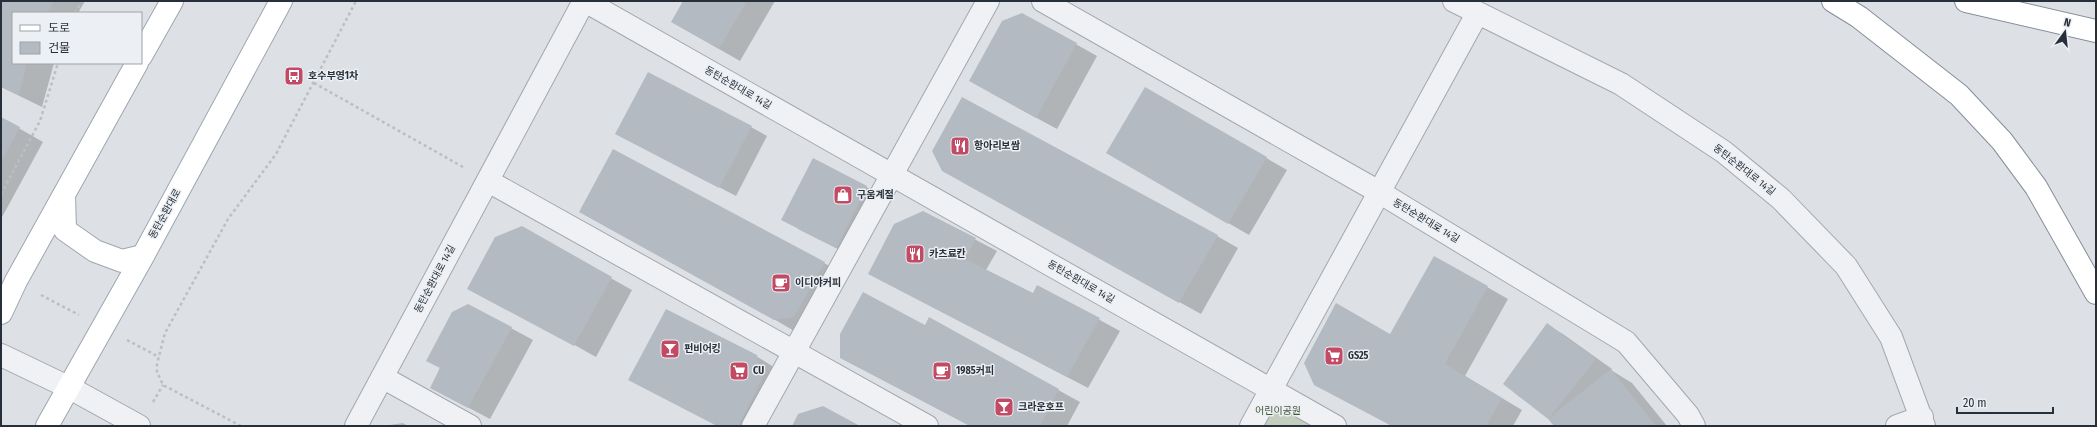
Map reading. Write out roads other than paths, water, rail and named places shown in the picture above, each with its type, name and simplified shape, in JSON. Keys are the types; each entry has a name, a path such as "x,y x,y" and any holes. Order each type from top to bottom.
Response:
{"main road":[{"path":"142,54 172,1"},
{"name":"동탄순환대로","path":"47,426 70,388 143,256 281,1"},
{"path":"1833,1 1859,17 1959,95 2002,141 2036,187 2096,293"},
{"path":"1966,1 2096,31"},
{"path":"1,314 16,282 136,64"},
{"path":"64,195 65,230 95,250 122,261 143,256"}],"street":[{"name":"동탄순환대로 14길","path":"356,426 584,1 1335,426"},
{"path":"753,426 988,1"},
{"name":"동탄순환대로 14길","path":"1043,1 1379,192 1626,342 1688,414 1694,426"},
{"name":"동탄순환대로 14길","path":"1454,1 1477,14 1621,84 1724,152 1781,199 1850,273 1891,337 1923,422 1897,426"},
{"path":"1251,426 1477,14"},
{"path":"488,181 927,426"},
{"path":"1,354 70,388 139,426"},
{"path":"382,377 470,426"}],"place":[{"name":"호수부영1차","path":"294,76"},
{"name":"항아리보쌈","path":"960,146"},
{"name":"구움계절","path":"843,195"},
{"name":"카츠료칸","path":"915,254"},
{"name":"이디야커피","path":"781,283"},
{"name":"펀비어킹","path":"670,349"},
{"name":"GS25","path":"1334,356"},
{"name":"CU","path":"739,371"},
{"name":"1985커피","path":"942,371"},
{"name":"크라운호프","path":"1004,407"}],"park label":[{"name":"어린이공원","path":"1278,411"}]}
